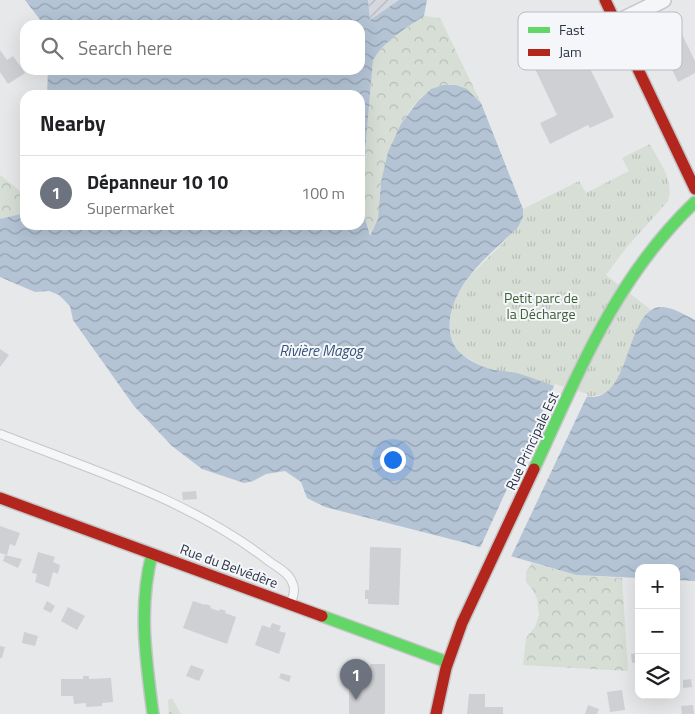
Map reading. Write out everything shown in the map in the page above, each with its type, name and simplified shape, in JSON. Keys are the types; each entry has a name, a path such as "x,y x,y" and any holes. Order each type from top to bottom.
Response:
{"street":[{"path":"605,0 611,12"},
{"path":"639,12 664,0"},
{"path":"638,70 695,189"},
{"name":"Rue Principale Est","path":"436,714 447,662 466,613 606,317 626,283 658,239 695,202"},
{"name":"Rue du Belvédère","path":"0,498 447,662"},
{"path":"152,554 146,578 144,634 153,714"}],"lane":[{"path":"0,434 172,502 229,532 291,578 294,586 291,605"}],"shaded area":[{"path":"368,0 399,0 370,20"}],"green space":[{"path":"424,16 440,18 481,103 468,91 453,85 441,86 429,91 419,100 410,111 395,139 381,185 377,221 371,236 365,216 365,152 373,60 389,41"},
{"name":"Petit parc de la Décharge","path":"650,144 668,179 670,194 668,201 626,248 606,275 651,310 647,313 615,384 604,394 590,397 518,374 486,368 464,356 455,347 450,338 451,311 456,295 470,276 503,243 523,217 523,209 579,181 586,193 629,171 622,158"},
{"path":"0,175 20,191 20,214 0,219"},
{"path":"532,563 576,575 622,578 628,671 523,665 526,638 535,627 539,615 537,599 533,590 526,582 526,572"},
{"path":"172,698 181,714 169,714 168,700"}],"water":[{"name":"Rivière Magog","path":"25,0 368,0 370,20 399,0 427,0 424,16 389,41 373,60 365,152 365,90 47,90 48,75 365,75 365,20 40,20"},
{"name":"Rivière Magog","path":"443,85 456,85 467,89 481,103 523,209 523,217 518,227 476,268 459,292 453,305 450,319 453,343 462,355 488,368 517,373 589,397 603,394 614,384 622,369 634,335 642,320 651,310 663,307 695,320 695,581 680,580 680,564 635,564 635,578 576,575 462,542 325,507 307,498 301,482 285,471 266,474 253,481 244,483 202,469 172,446 134,406 73,320 70,306 59,295 49,291 35,292 0,277 0,219 20,214 20,230 365,230 365,217 370,236 378,219 381,182 388,152 401,124 418,101 431,89"}],"pier":[{"path":"555,384 588,394 510,559 479,550"}],"building":[{"path":"682,34 695,61 695,73 678,82 672,70 682,70"},
{"path":"0,50 7,60 13,56 20,66 20,75 22,75 8,84 0,72"},
{"path":"536,70 591,70 614,117 590,128 588,125 550,144 540,123 557,115"},
{"path":"0,349 9,355 0,367"},
{"path":"196,491 197,499 183,500 182,492"},
{"path":"0,526 20,533 15,546 10,544 7,555 0,553"},
{"path":"370,547 401,548 399,605 368,604 368,599 365,599 365,590 369,590"},
{"path":"38,552 55,557 53,562 60,565 58,574 53,572 49,587 35,582 37,574 32,573"},
{"path":"5,555 22,559 18,568 3,561"},
{"path":"47,601 55,606 51,613 43,609"},
{"path":"193,601 211,606 210,608 219,611 220,609 226,611 225,613 236,617 227,644 183,628"},
{"path":"68,607 85,616 77,630 61,621"},
{"path":"272,623 281,626 279,631 286,633 279,654 255,645 262,625 270,628"},
{"path":"24,632 38,636 35,646 22,643"},
{"path":"0,646 5,647 2,658 0,658"},
{"path":"631,654 635,654 635,663 632,663"},
{"path":"370,664 385,664 385,713 349,714 349,669 370,669"},
{"path":"191,665 204,670 199,681 186,676"},
{"path":"281,673 291,676 289,682 279,678"},
{"path":"83,676 89,676 89,679 111,678 113,702 102,703 102,706 86,707 86,703 74,704 73,696 61,696 61,679 83,679"},
{"path":"691,679 692,687 683,688 683,680"},
{"path":"622,690 625,710 610,712 607,692"},
{"path":"469,694 485,694 485,707 503,707 503,714 467,714"},
{"path":"588,705 599,709 597,714 585,714"},
{"path":"693,705 694,714 682,714 681,706"}],"traffic: fast":[{"path":"534,469 584,362 621,294 667,231 695,202"},
{"path":"152,554 145,594 144,614 146,654 153,714"},
{"path":"322,616 447,662"}],"traffic: jam":[{"path":"605,0 611,12"},
{"path":"638,70 695,189"},
{"path":"436,714 446,668 462,623 534,469"},
{"path":"0,498 322,616"}],"place":[{"name":"Dépanneur 10 10","path":"356,700"}]}
